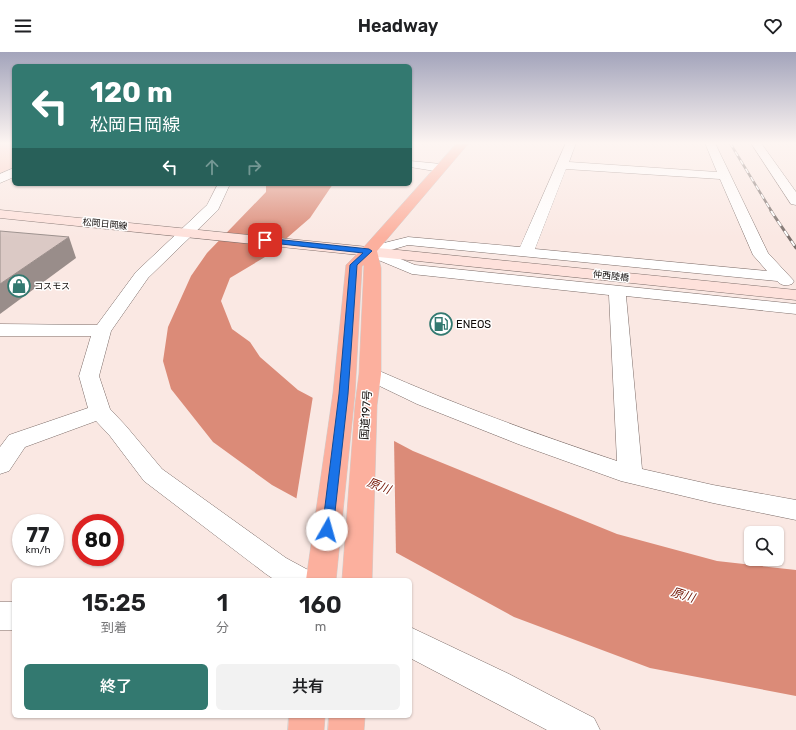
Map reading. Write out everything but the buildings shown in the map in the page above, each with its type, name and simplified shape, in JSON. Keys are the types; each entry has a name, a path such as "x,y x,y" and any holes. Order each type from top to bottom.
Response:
{"highway":[{"path":"322,570 344,394 354,265 369,251 435,175"},
{"name":"国道197号","path":"357,575 366,405 370,374 373,268 369,251"},
{"path":"306,730 307,718"},
{"path":"346,730 347,718"}],"main road":[{"name":"松岡日岡線","path":"0,214 369,251"},
{"name":"仲西陸橋","path":"369,251 796,295"}],"street":[{"path":"526,252 558,175"},
{"path":"706,175 726,176 761,255 783,277 796,295"},
{"path":"778,175 796,201"},
{"path":"223,186 213,207 142,275 102,331 89,376 100,412 118,431 153,476 276,566 297,578"},
{"path":"369,251 408,240 783,277"},
{"path":"369,251 412,269 796,309"},
{"path":"617,291 630,474"},
{"path":"0,330 102,331"},
{"path":"370,374 425,399 526,439 630,474 713,494 796,510"},
{"path":"0,465 17,441 100,412"},
{"path":"0,616 12,616"},
{"path":"412,643 497,684 582,730"}],"water":[{"name":"原川","path":"266,186 332,186 310,218 265,257 230,278 221,301 232,329 250,342 260,357 298,390 413,451 617,534 717,561 744,564 744,566 761,566 796,570 796,696 650,668 514,617 272,485 213,442 171,389 163,361 168,327 191,276 207,253 266,192"}],"pier":[{"path":"313,396 394,439 396,556 296,501"}],"railway":[{"path":"749,175 772,212"},
{"path":"771,211 796,248"}],"place":[{"name":"コスモス","path":"19,286"},
{"name":"ENEOS","path":"441,324"}],"route":[{"path":"265,240 369,251 354,265 344,394 327,530"}]}
